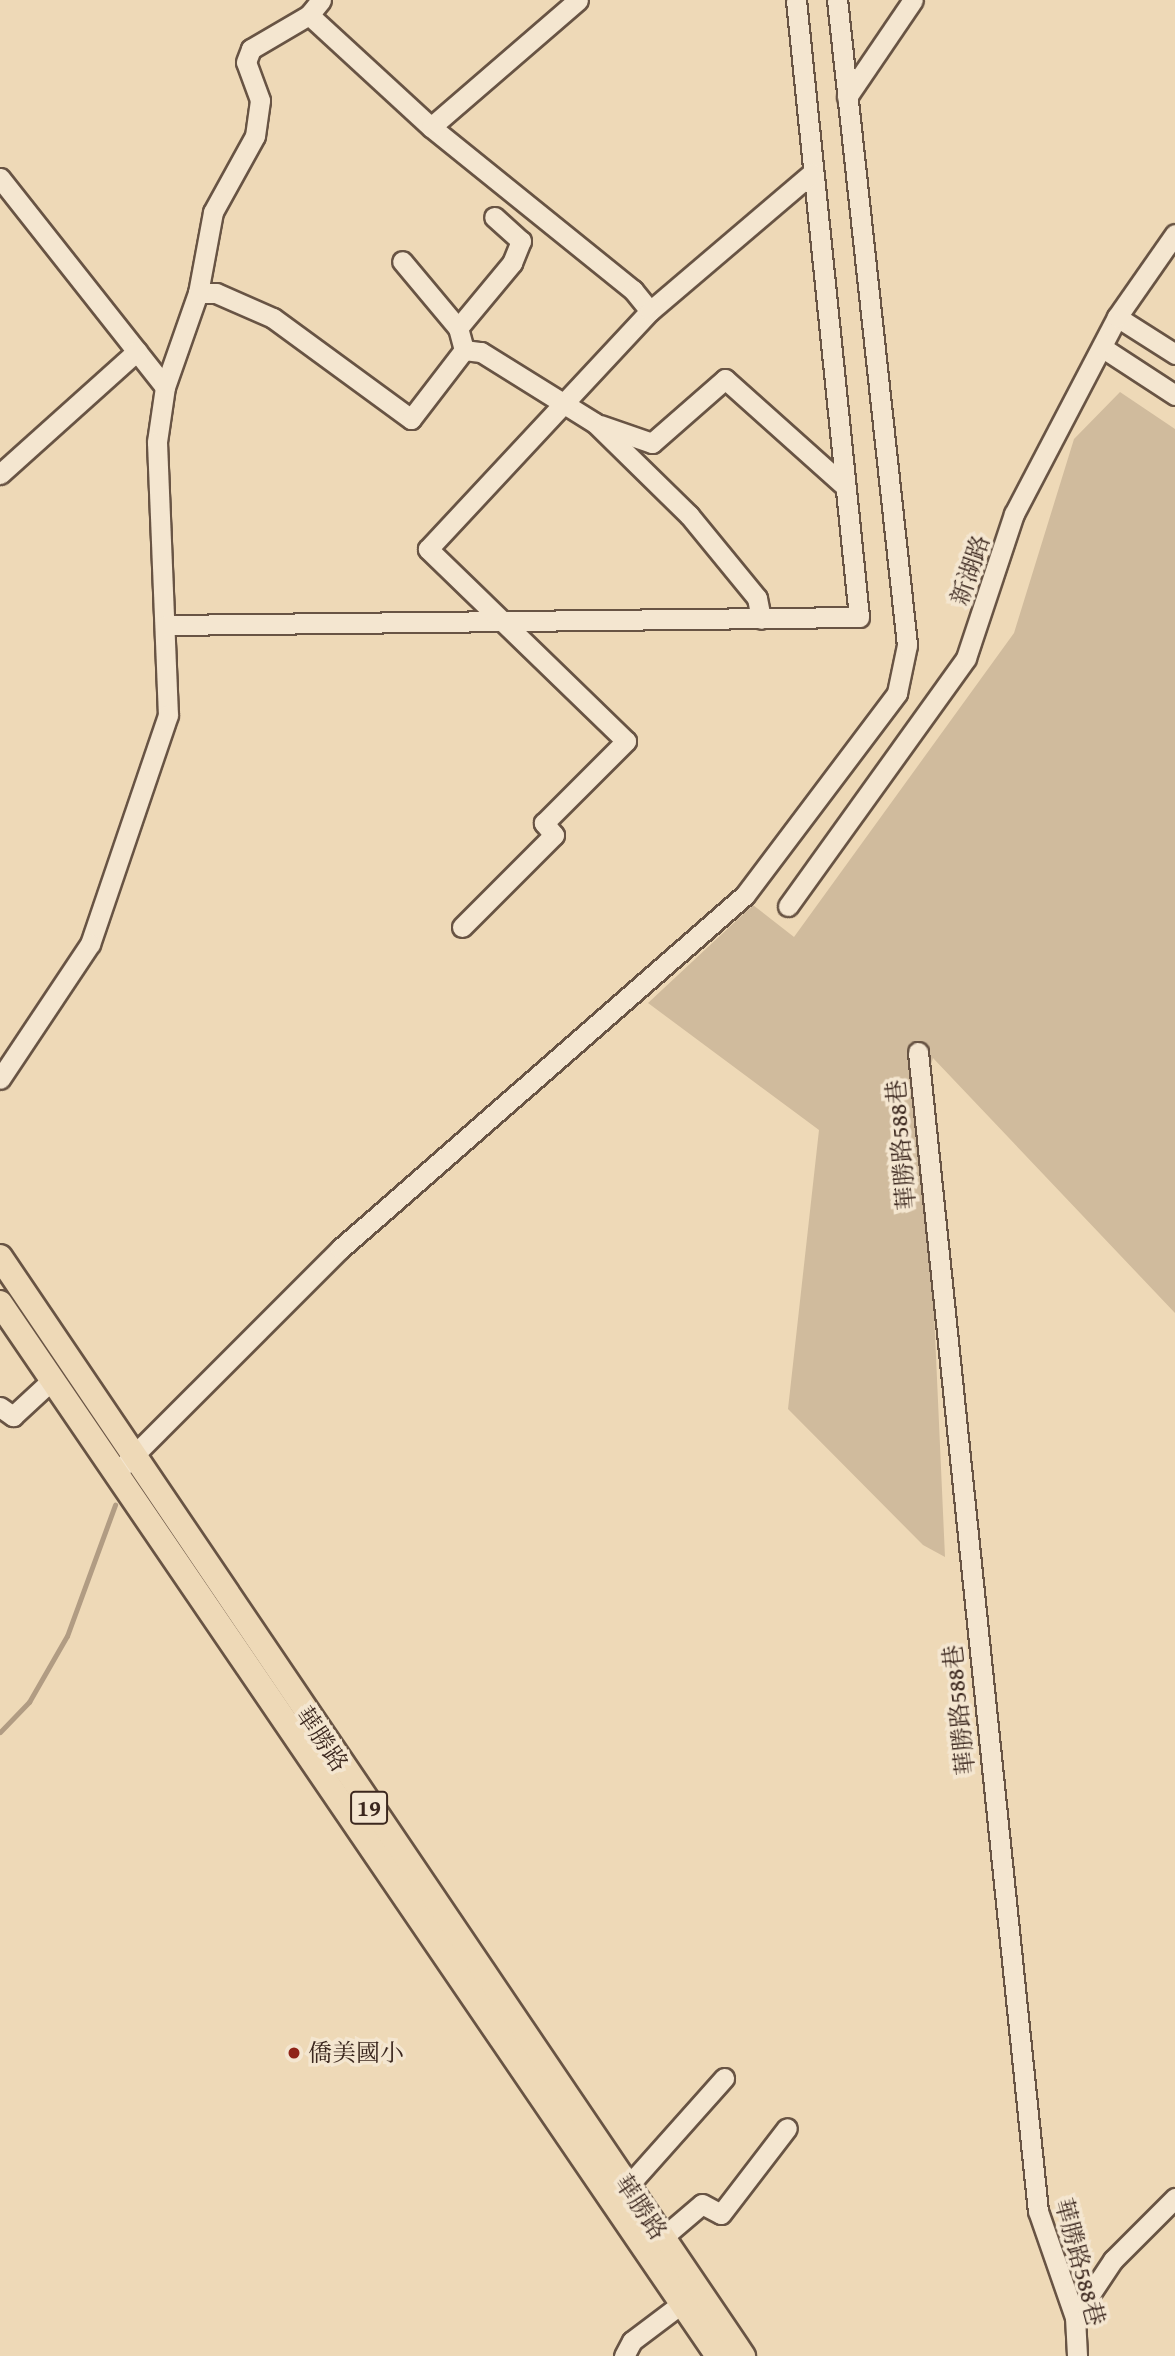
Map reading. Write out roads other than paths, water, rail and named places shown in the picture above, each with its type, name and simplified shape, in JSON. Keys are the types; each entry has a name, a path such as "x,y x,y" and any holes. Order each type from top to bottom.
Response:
{"main road":[{"name":"華勝路","path":"1,1262 124,1465 690,2297 743,2356"},
{"name":"華勝路","path":"0,1303 52,1380 124,1465"},
{"name":"華勝路","path":"460,1959 662,2238 719,2356"}],"street":[{"path":"431,127 578,0"},
{"path":"165,625 500,616 859,617 796,0"},
{"path":"124,1465 340,1249 745,895 897,694 906,645 837,0"},
{"path":"847,97 913,0"},
{"path":"0,1079 90,944 168,715 157,442 165,387 198,293 213,212 255,136 260,100 246,62 251,49 315,7 431,127 633,290 650,311"},
{"path":"462,927 554,835 544,823 626,741 428,549 561,400 650,311 812,173"},
{"path":"0,178 165,387"},
{"path":"458,328 512,263 521,241 494,217"},
{"name":"新湖路","path":"788,906 966,658 1014,514 1117,317 1175,234"},
{"path":"402,261 458,328 464,350"},
{"path":"198,293 216,293 273,318 411,419 464,350"},
{"path":"1117,317 1175,355"},
{"path":"1103,348 1175,395"},
{"path":"464,350 481,352 595,423 689,515 757,598 761,618"},
{"path":"0,474 136,351"},
{"path":"595,423 652,443 725,379 846,487"},
{"name":"華勝路588巷","path":"918,1052 1038,2211 1075,2317 1077,2356"},
{"path":"0,1407 13,1416 52,1380"},
{"path":"627,2187 724,2078"},
{"path":"662,2238 702,2204 721,2214 786,2128"},
{"path":"1075,2317 1113,2260 1175,2198"},
{"path":"624,2356 632,2341 690,2297"}],"waterway":[{"path":"0,1732 29,1702 67,1636 115,1505"}],"place":[{"name":"僑美國小","path":"294,2053"}]}
